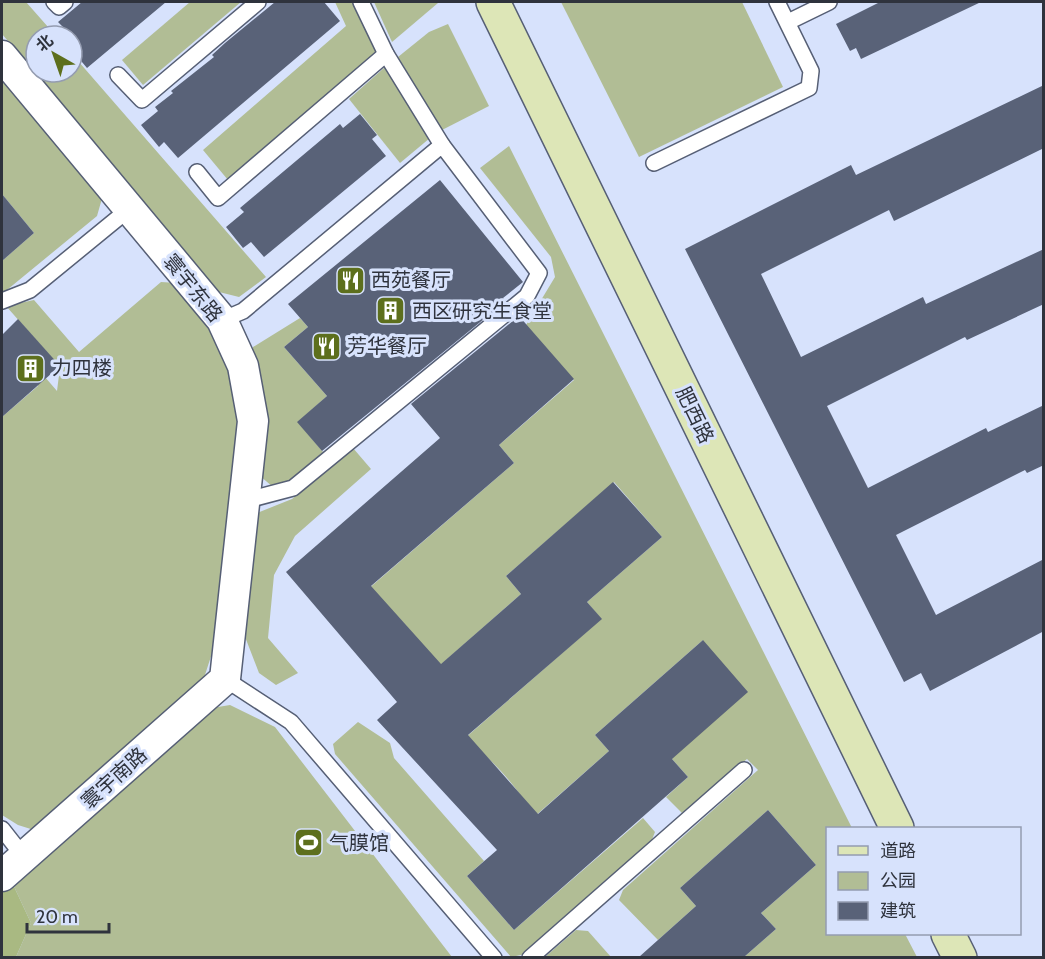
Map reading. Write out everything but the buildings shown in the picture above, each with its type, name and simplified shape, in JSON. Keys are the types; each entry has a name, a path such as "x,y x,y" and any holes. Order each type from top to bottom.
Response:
{"main road":[{"name":"肥西路","path":"493,2 897,827"},
{"path":"949,935 960,957"}],"street":[{"name":"寰宇东路","path":"2,56 222,320 243,366 253,421 225,679"},
{"name":"寰宇南路","path":"2,876 225,679"}],"lane":[{"path":"54,2 58,7 64,2"},
{"path":"118,75 142,100 258,2"},
{"path":"244,501 293,488 527,296 539,273 442,145 386,54 361,2"},
{"path":"654,163 809,88 811,71 777,2"},
{"path":"788,22 829,2"},
{"path":"197,172 218,198 386,54"},
{"path":"222,320 243,311 442,145"},
{"path":"2,301 30,290 129,209"},
{"path":"225,679 291,722 494,957"},
{"path":"530,957 744,770"},
{"path":"2,829 24,857"}],"green space":[{"path":"2,2 26,2 45,24 24,24 24,60 2,34"},
{"path":"190,2 241,2 143,85 122,60"},
{"path":"335,2 356,2 378,50 228,180 203,150 346,26"},
{"path":"374,2 437,2 438,3 392,42"},
{"path":"561,2 742,2 783,87 639,157"},
{"path":"448,24 489,106 442,130 398,57 429,32"},
{"path":"385,67 430,138 400,163 349,99"},
{"path":"84,68 266,277 239,297 219,292 44,84 84,84"},
{"path":"2,73 103,195 97,216 2,294 2,261 34,233 2,194"},
{"path":"509,146 851,827 826,827 826,935 906,935 917,957 744,957 776,929 761,913 816,865 768,810 680,888 696,906 658,940 619,900 623,890 758,770 747,759 682,813 666,797 688,777 672,759 703,640 595,735 609,751 534,817 504,774 464,739 601,619 587,602 662,537 614,482 506,576 521,594 437,668 406,625 367,590 514,463 499,445 574,380 526,325 555,277 551,257 480,168"},
{"path":"161,282 177,283 222,338 243,420 213,650 204,678 34,830 18,825 2,815 2,417 38,386 38,369 57,391 60,367 6,306 34,300 79,352"},
{"path":"300,318 308,327 284,347 327,396 298,422 323,452 286,484 273,487 260,476 252,367 253,347"},
{"path":"353,448 371,469 295,536 274,575 268,638 298,673 276,685 259,673 242,629 252,515 292,499"},
{"path":"230,705 275,727 452,957 16,957 31,923 11,880 212,708"},
{"path":"358,722 390,743 394,758 484,861 467,876 514,930 643,818 655,832 651,842 526,954 511,957 335,754 333,744"},
{"path":"11,880 31,923 16,957 2,958 2,888"},
{"path":"576,930 588,931 611,957 545,957"}],"place":[{"name":"西苑餐厅","path":"350,280"},
{"name":"西区研究生食堂","path":"391,311"},
{"name":"芳华餐厅","path":"326,346"},
{"name":"力四楼","path":"31,368"},
{"name":"气膜馆","path":"308,843"}]}
